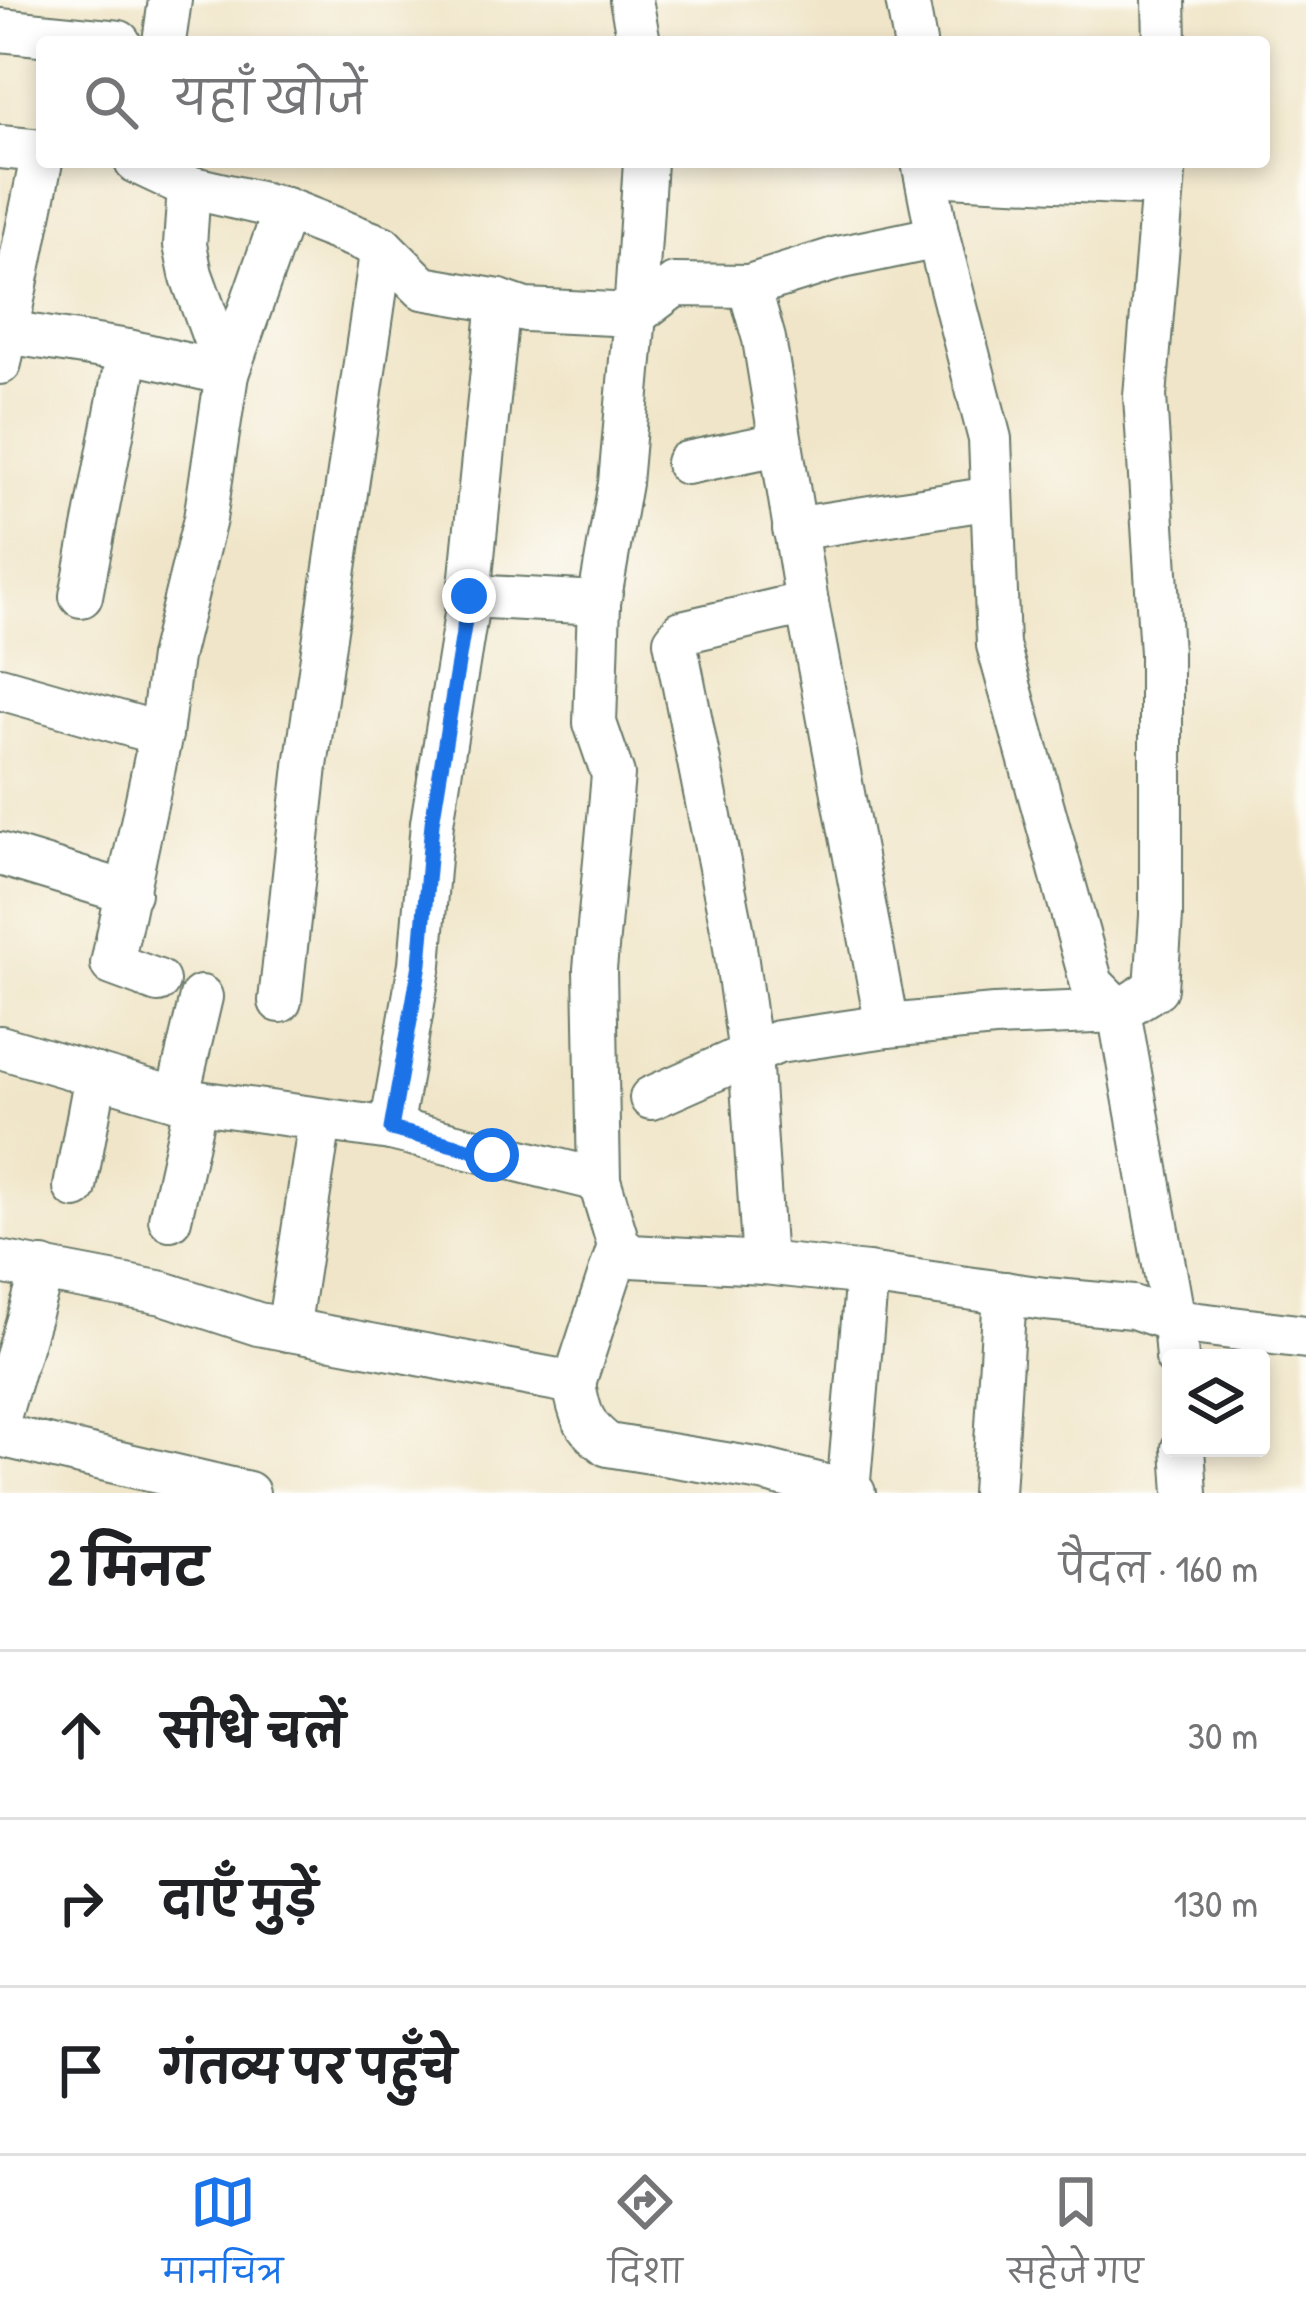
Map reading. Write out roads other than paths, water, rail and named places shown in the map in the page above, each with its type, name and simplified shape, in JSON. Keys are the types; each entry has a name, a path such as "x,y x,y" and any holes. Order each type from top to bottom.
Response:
{"street":[{"path":"165,36 170,0"},
{"path":"632,0 638,36"},
{"path":"907,0 914,36"},
{"path":"1164,0 1165,36"},
{"path":"0,30 60,36"},
{"path":"0,147 36,153"},
{"path":"39,168 3,347 128,351 227,374"},
{"path":"150,168 190,187 285,209 382,247 424,288 525,310 634,315 675,285 748,286 838,258 938,236"},
{"path":"645,168 620,482 599,603 595,723 614,776 595,969 599,1180 620,1246 631,1256 669,1261 764,1263 1133,1307 1175,1340 1306,1337"},
{"path":"650,1098 778,1042 994,1016 1119,1012 1156,988 1161,916 1160,633 1145,396 1164,174 925,168 990,439 998,645 1092,984 1119,1012 1175,1340"},
{"path":"190,187 185,245 227,374"},
{"path":"158,981 112,964 161,734 171,657 218,449 227,374 285,209"},
{"path":"280,1001 306,766 382,247"},
{"path":"748,286 764,340 807,603 887,1026"},
{"path":"391,1129 420,964 432,823 469,596 499,301"},
{"path":"81,596 128,351"},
{"path":"687,464 779,444"},
{"path":"794,530 992,498"},
{"path":"469,596 599,603"},
{"path":"764,1263 750,1054 733,933 675,640 682,632 807,603"},
{"path":"0,688 161,734"},
{"path":"0,854 129,893"},
{"path":"170,1219 201,997"},
{"path":"0,1047 187,1100 391,1129 599,1180"},
{"path":"75,1187 96,1075"},
{"path":"288,1330 320,1121"},
{"path":"620,1246 574,1383 579,1416 589,1432 608,1445 762,1470 851,1492 867,1274"},
{"path":"0,1262 163,1292 288,1330 574,1383"},
{"path":"0,1414 43,1269"},
{"path":"993,1493 1005,1293"},
{"path":"0,1435 248,1493"},
{"path":"1184,1457 1186,1493"}]}
